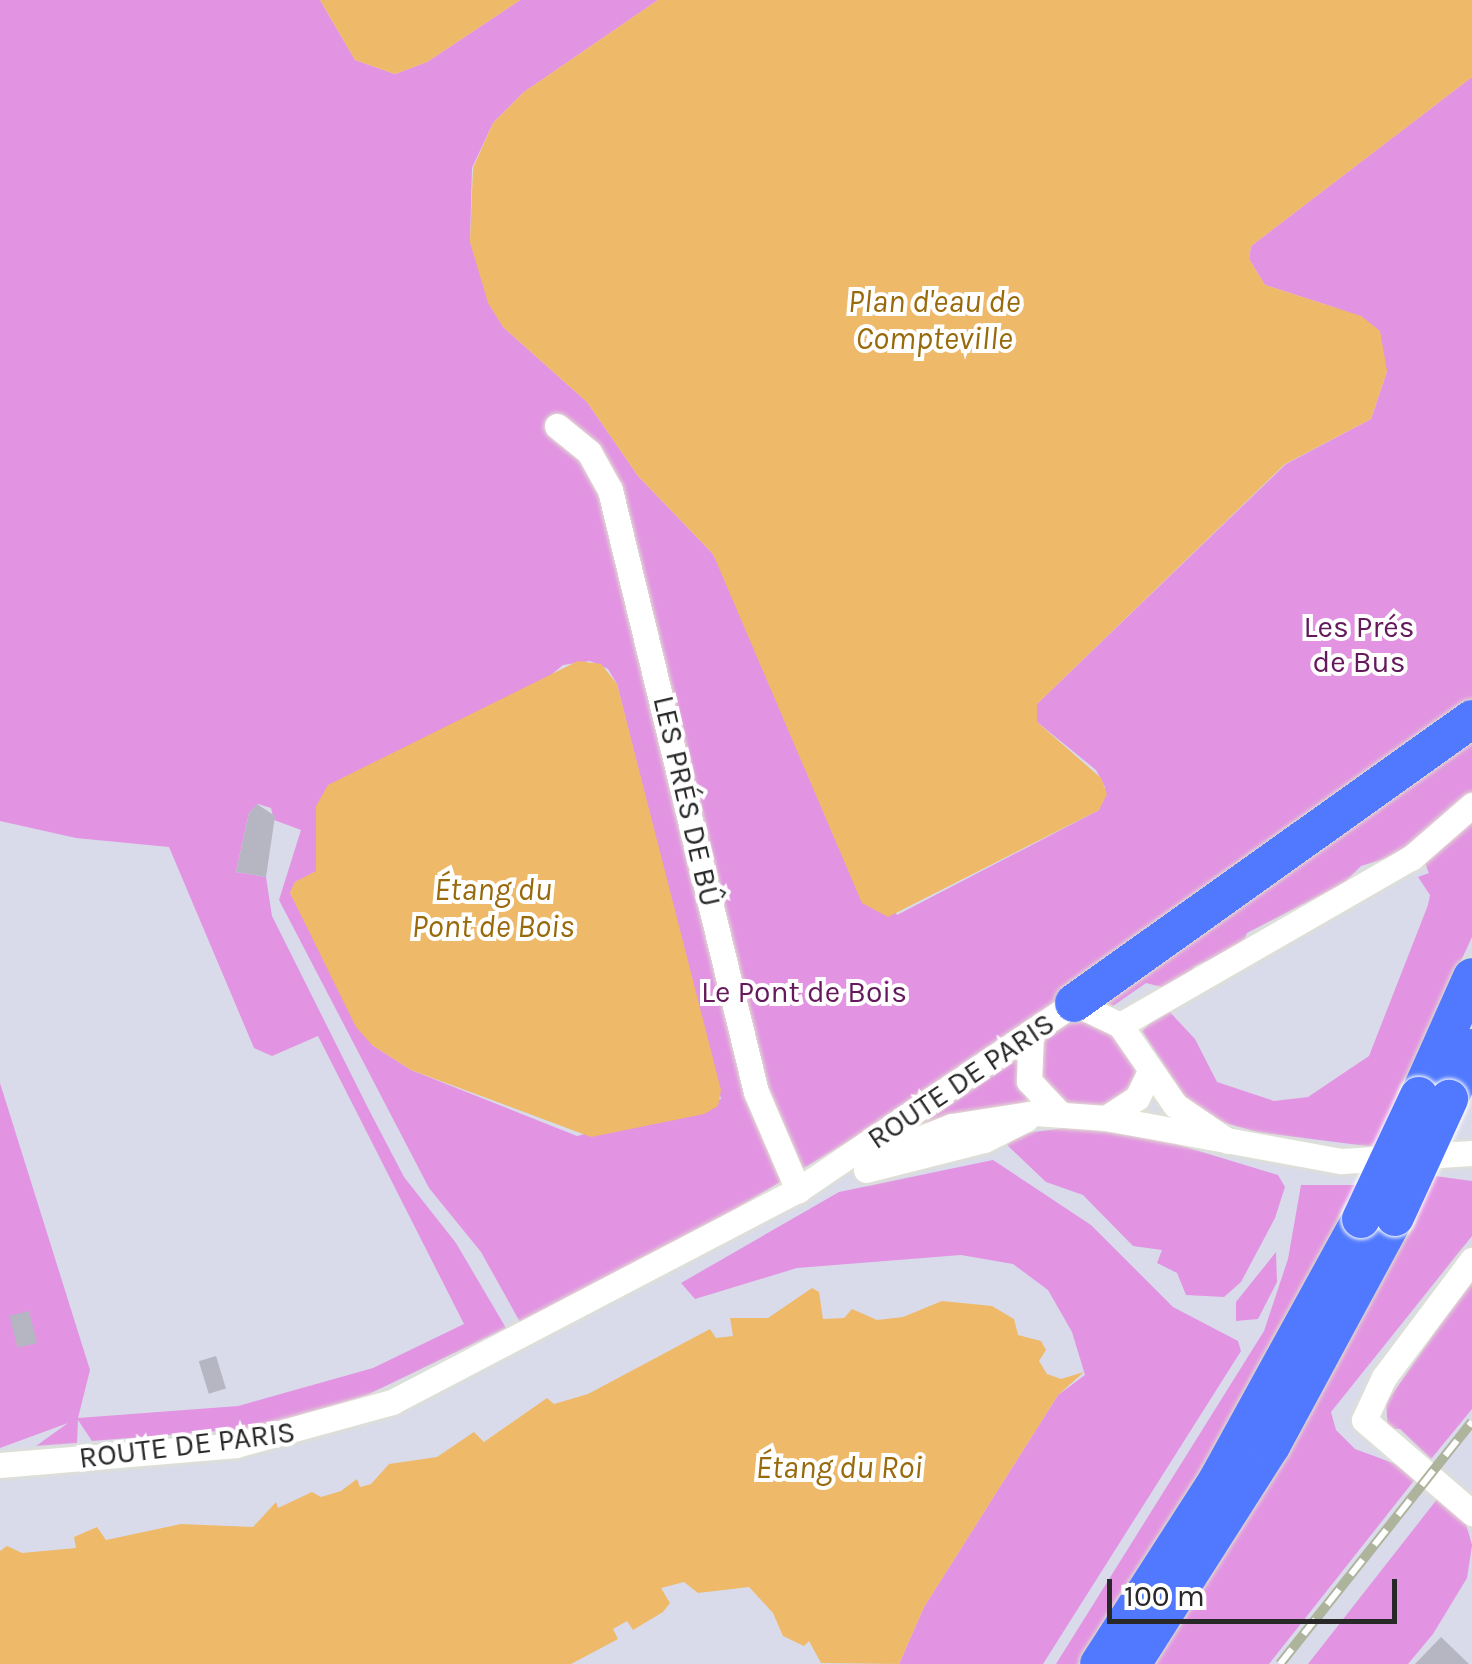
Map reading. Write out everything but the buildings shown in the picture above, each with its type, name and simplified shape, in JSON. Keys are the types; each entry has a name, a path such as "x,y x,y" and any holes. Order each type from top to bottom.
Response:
{"highway":[{"path":"1074,1003 1472,718"},
{"path":"1132,1664 1270,1446 1434,1098 1472,977"},
{"path":"1434,1098 1472,1048"},
{"path":"1099,1664 1218,1480 1378,1218"}],"street":[{"name":"LES PRÉS DE BÛ","path":"557,426 595,459 614,503 752,1077 798,1190"},
{"path":"1228,1140 1182,1112 1120,1025 1411,858 1472,805"},
{"name":"ROUTE DE PARIS","path":"798,1190 1074,1003 1120,1025"},
{"path":"1031,1035 1028,1080 1047,1114"},
{"path":"1106,1118 1137,1098 1150,1071"},
{"name":"ROUTE DE PARIS","path":"0,1464 236,1444 358,1415 442,1380 798,1190 952,1126 1047,1114 1106,1118 1341,1161 1472,1152"},
{"path":"1472,1260 1384,1377 1364,1420 1472,1513"}],"green space":[{"path":"0,0 320,0 355,60 395,74 427,62 520,0 658,0 524,92 493,123 472,168 470,242 503,327 587,402 638,476 713,554 897,915 1099,810 1105,787 1096,770 1037,722 1037,704 1286,464 1371,419 1387,371 1336,308 1265,285 1249,259 1251,246 1472,77 1472,704 956,1077 722,1217 520,1322 481,1252 429,1188 279,900 301,830 274,820 271,808 258,804 249,813 236,872 266,877 272,916 404,1177 456,1243 506,1328 367,1395 257,1428 92,1441 78,1420 77,1443 36,1446 68,1423 0,1448 0,1083 90,1370 78,1418 238,1406 373,1368 464,1324 318,1036 272,1056 254,1048 169,847 76,838 0,821","holes":["590,661 608,669 617,684 721,1099 577,1136 411,1070 372,1045 290,893 295,882 314,873 563,665"]},
{"path":"1472,728 1472,798 1417,849 1361,866 1344,883 1247,933 1242,946 1195,966 1183,980 1162,987 1146,983 1113,1006 1100,1001"},
{"path":"1472,811 1472,937 1375,1147 1257,1132 1222,1122 1188,1102 1142,1031 1166,1008 1195,1039 1217,1082 1274,1101 1308,1097 1369,1056 1428,905 1430,895 1418,877 1429,873 1424,861"},
{"path":"1077,1014 1097,1019 1137,1063 1137,1084 1106,1107 1075,1108 1042,1088 1041,1036"},
{"path":"1017,1054 1017,1075 1038,1107 901,1130"},
{"path":"1072,1127 1166,1141 1278,1175 1285,1187 1275,1218 1241,1282 1224,1297 1186,1295 1177,1273 1157,1263 1162,1250 1133,1246 1083,1195 1046,1182 1007,1145 1019,1134"},
{"path":"993,1160 1091,1225 1173,1307 1238,1341 1241,1351 1043,1664 899,1664 924,1607 1058,1395 1085,1375 1072,1332 1048,1290 1013,1264 961,1255 797,1268 695,1299 681,1283 839,1192"},
{"path":"1435,1176 1472,1181 1472,1236 1331,1412 1336,1430 1355,1449 1420,1473 1269,1664 1153,1664 1269,1484"},
{"path":"1301,1185 1357,1185 1247,1395 1144,1566 1078,1664 1056,1664 1264,1331 1288,1259"},
{"path":"1276,1252 1277,1282 1258,1319 1236,1321 1236,1302"},
{"path":"1472,1279 1472,1409 1431,1459 1400,1429 1388,1429 1386,1403"},
{"path":"1438,1498 1465,1521 1472,1545 1467,1578 1433,1634 1408,1664 1308,1664"}],"water":[{"path":"320,0 520,0 427,62 395,74 355,60"},
{"name":"Plan d'eau de Compteville","path":"658,0 1472,0 1472,77 1251,246 1249,259 1265,285 1361,316 1380,331 1387,371 1371,419 1285,464 1037,704 1037,722 1101,778 1107,794 1099,810 888,917 862,903 713,554 638,476 587,402 503,327 488,303 470,242 473,168 493,123 524,92"},
{"name":"Étang du Pont de Bois","path":"578,661 601,664 617,684 721,1090 718,1106 704,1114 591,1137 411,1070 372,1045 356,1027 290,893 295,882 316,871 316,806 328,785"},
{"name":"Étang du Roi","path":"812,1288 819,1292 823,1319 844,1318 852,1309 877,1320 903,1317 942,1301 992,1306 1014,1319 1018,1335 1041,1341 1046,1350 1039,1361 1047,1374 1061,1379 1084,1372 1058,1395 924,1607 899,1664 821,1663 809,1641 804,1646 783,1636 773,1613 749,1587 698,1593 684,1582 661,1588 670,1603 663,1612 633,1630 627,1621 613,1629 618,1639 571,1664 0,1664 0,1551 7,1546 22,1553 76,1548 74,1537 97,1527 106,1540 181,1524 253,1527 276,1502 278,1508 312,1492 321,1497 341,1491 357,1479 360,1487 371,1484 389,1464 437,1457 474,1432 484,1442 547,1398 554,1404 588,1394 710,1329 716,1338 733,1336 730,1318 768,1318"}],"railway":[{"path":"1280,1664 1472,1422"}],"park label":[{"name":"Les Prés de Bus","path":"1359,644"},
{"name":"Le Pont de Bois","path":"804,992"}]}
